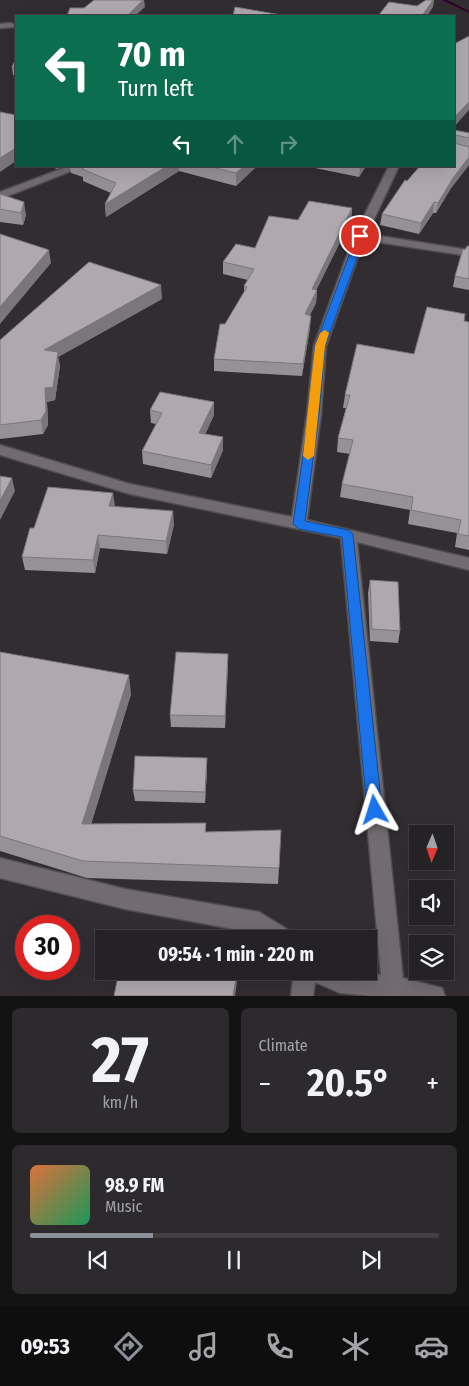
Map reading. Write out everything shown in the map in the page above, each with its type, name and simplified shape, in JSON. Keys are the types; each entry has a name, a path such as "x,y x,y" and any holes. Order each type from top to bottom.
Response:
{"street":[{"path":"0,26 11,25"},
{"path":"0,196 76,167"},
{"path":"299,524 314,414 320,346 360,236 394,167"},
{"path":"360,236 469,253"},
{"path":"0,450 130,489 348,534 469,564"},
{"path":"348,534 392,987"},
{"path":"0,868 124,899 259,923 269,930"},
{"path":"302,996 304,980"},
{"path":"335,980 392,987 434,996"}],"building":[{"path":"94,0 143,0 128,15 67,15 70,8 84,8"},
{"path":"426,0 433,0 423,15 379,15 389,2 417,6"},
{"path":"235,7 281,15 233,15"},
{"path":"469,36 469,102 455,117 455,43"},
{"path":"0,112 15,115 15,149 0,158"},
{"path":"455,130 469,133 469,138 456,135"},
{"path":"455,143 469,147 469,157 453,178 438,203 434,202 421,223 382,214 405,180 407,181 419,167 455,167"},
{"path":"85,167 165,167 105,204 116,183 82,169"},
{"path":"212,167 243,167 236,173"},
{"path":"0,194 24,202 21,213 0,209"},
{"path":"309,201 352,208 312,289 317,290 305,314 311,316 303,364 214,359 220,324 225,324 247,287 244,286 254,269 223,262 236,244 255,248 269,216 298,220"},
{"path":"0,234 49,250 0,307"},
{"path":"469,246 469,279 455,276 463,249 465,250"},
{"path":"89,262 161,285 44,350 58,352 53,387 45,388 46,411 41,420 0,425 0,340"},
{"path":"427,307 465,314 464,321 469,322 469,536 458,534 461,520 411,510 413,497 342,484 353,440 338,438 350,395 345,395 357,344 414,354"},
{"path":"160,392 214,402 199,433 223,437 211,465 142,451 162,413 150,410"},
{"path":"0,476 12,478 0,501"},
{"path":"48,487 113,493 109,506 173,511 166,541 98,535 93,560 22,557 30,528 34,528"},
{"path":"370,580 398,582 400,631 372,629"},
{"path":"0,652 129,675 82,824 206,823 205,832 281,830 279,868 83,861 0,836"},
{"path":"176,652 228,654 225,716 170,715"},
{"path":"135,756 207,758 205,792 133,790"},
{"path":"117,980 236,980 233,996 114,996"}],"waterway":[{"path":"444,0 469,12"}],"slow traffic":[{"path":"308,456 320,346 325,333"}],"route":[{"path":"360,236 320,346 314,414 299,524 348,534 375,810"}]}
